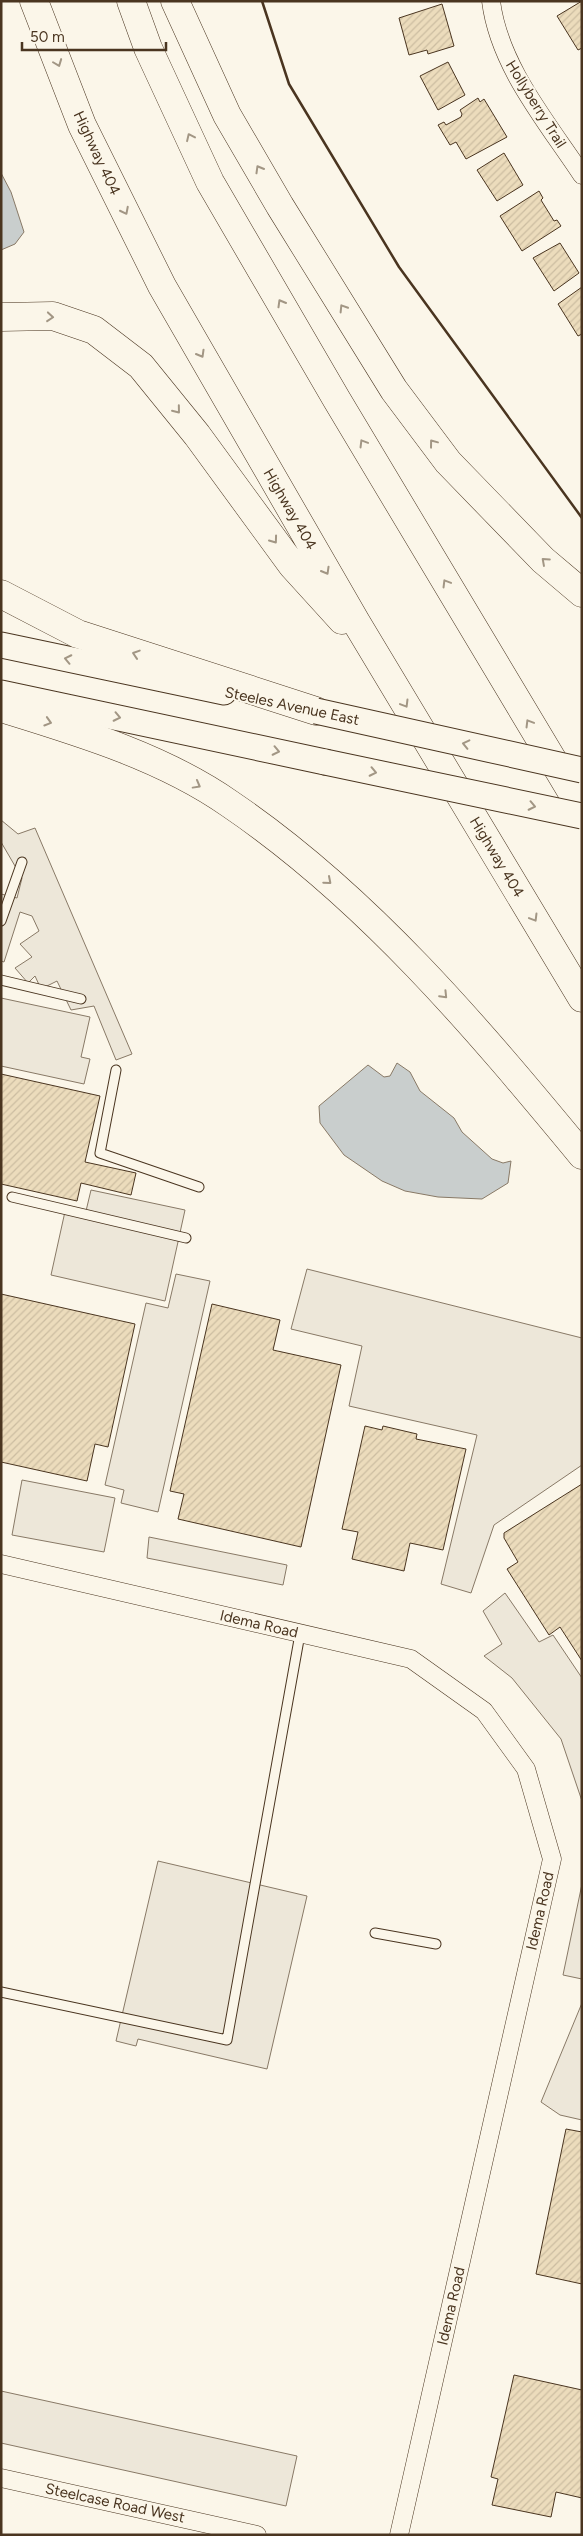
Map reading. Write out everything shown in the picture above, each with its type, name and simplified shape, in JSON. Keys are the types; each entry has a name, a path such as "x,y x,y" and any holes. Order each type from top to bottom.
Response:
{"highway":[{"name":"Highway 404","path":"34,1 82,125 162,286 380,662 582,998"},
{"path":"131,1 148,48 210,182 342,408 582,809"},
{"path":"175,1 227,115 280,206 394,390 448,462 543,560 582,593"},
{"path":"1,317 53,316 94,330 141,366 198,435 292,565 380,662"},
{"path":"1,594 78,634 316,711"},
{"path":"1,708 90,735 164,767 229,803 285,845 357,906 486,1038 582,1155"}],"main road":[{"name":"Steeles Avenue East","path":"1,645 316,711 582,770"},
{"path":"1,692 582,816"}],"street":[{"name":"Hollyberry Trail","path":"491,1 498,36 509,63 582,175"},
{"name":"Idema Road","path":"1,1564 411,1659 484,1711 526,1769 552,1859 399,2535"},
{"name":"Steelcase Road West","path":"1,2478 258,2535"}],"lane":[{"path":"1,921 22,862"},
{"path":"1,980 81,999"},
{"path":"116,1070 100,1153 198,1187"},
{"path":"12,1197 186,1238"},
{"path":"1,1992 227,2040 300,1634"},
{"path":"375,1933 436,1944"}],"shaded area":[{"path":"1,173 11,192 24,232 15,244 1,250"},
{"path":"1,820 18,834 35,828 132,1054 116,1060 94,1006 71,1010 57,981 41,989 35,976 28,983 15,968 32,957 20,944 39,931 32,916 20,912 4,962 1,961 1,894 17,898 22,878 1,842"},
{"path":"1,998 90,1017 81,1057 90,1059 84,1084 1,1066"},
{"path":"397,1063 410,1072 420,1091 454,1118 462,1132 492,1159 503,1163 511,1161 508,1183 482,1199 438,1197 405,1191 382,1181 344,1155 320,1123 319,1106 368,1065 384,1077 390,1076"},
{"path":"91,1190 185,1210 165,1301 51,1275 66,1207 86,1211"},
{"path":"307,1269 582,1338 582,1465 494,1525 471,1593 441,1584 477,1435 349,1406 362,1346 291,1329"},
{"path":"176,1274 210,1281 158,1512 121,1503 124,1490 105,1485 146,1303 168,1308"},
{"path":"22,1480 115,1498 104,1552 12,1535"},
{"path":"149,1537 287,1565 283,1585 147,1558"},
{"path":"505,1593 539,1642 553,1635 582,1678 582,1801 561,1739 512,1678 484,1656 502,1644 483,1611"},
{"path":"158,1861 307,1896 267,2069 138,2039 136,2046 116,2041"},
{"path":"582,1884 582,1979 563,1975"},
{"path":"582,2003 582,2120 560,2115 541,2102"},
{"path":"1,2391 297,2456 286,2506 1,2443"}],"building":[{"path":"582,1 582,48 578,50 557,16"},
{"path":"442,4 454,46 428,54 427,50 409,55 399,18"},
{"path":"448,62 465,95 438,110 420,76"},
{"path":"478,98 480,102 484,99 507,137 466,159 456,142 450,145 438,125 444,122 446,125 461,117 460,110"},
{"path":"504,153 523,185 497,201 477,170"},
{"path":"539,191 543,198 541,200 554,221 557,220 561,226 522,251 500,216"},
{"path":"560,243 579,273 554,291 533,258"},
{"path":"582,287 582,334 578,336 558,304"},
{"path":"1,1074 100,1096 85,1162 136,1173 131,1195 81,1183 77,1201 1,1184"},
{"path":"1,1294 135,1324 108,1447 95,1444 87,1481 1,1462"},
{"path":"212,1304 280,1320 273,1350 341,1365 301,1547 178,1519 184,1494 170,1491"},
{"path":"365,1426 382,1430 383,1426 417,1434 416,1439 466,1449 443,1550 410,1543 404,1571 352,1559 358,1532 342,1529"},
{"path":"582,1484 582,1661 560,1627 549,1635 507,1569 518,1562 504,1538 504,1533"},
{"path":"566,2129 582,2132 582,2284 536,2274"},
{"path":"514,2375 582,2390 582,2498 556,2492 551,2517 492,2505 498,2479 491,2477"}],"wall":[{"path":"262,1 289,84 399,267 582,518"}]}
